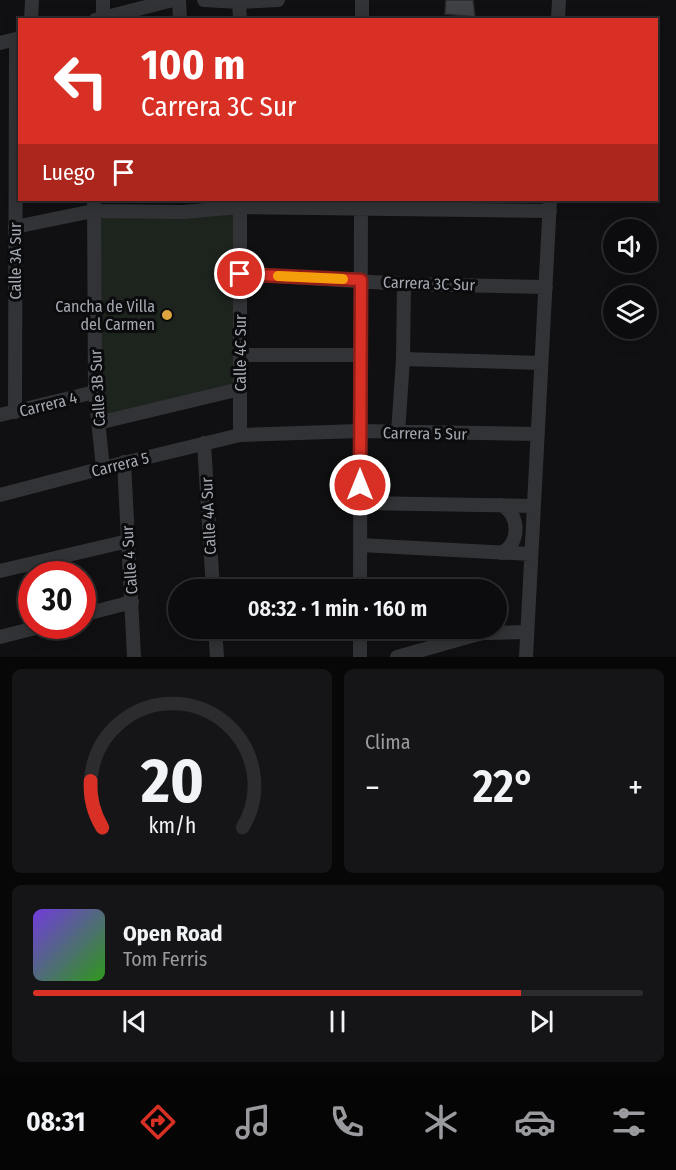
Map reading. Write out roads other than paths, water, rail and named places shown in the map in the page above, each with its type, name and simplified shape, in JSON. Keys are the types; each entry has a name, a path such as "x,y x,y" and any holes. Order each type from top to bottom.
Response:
{"street":[{"path":"31,18 32,0"},
{"path":"101,18 103,0"},
{"path":"105,18 173,0"},
{"path":"179,0 180,18"},
{"path":"204,0 278,0"},
{"path":"362,0 362,18"},
{"path":"558,18 559,0"},
{"path":"239,1 240,18"},
{"path":"0,43 18,38"},
{"name":"Calle 3A Sur","path":"15,412 18,38"},
{"path":"15,228 94,205 183,206 240,203 550,205 526,657"},
{"name":"Calle 4C Sur","path":"240,203 240,435"},
{"path":"360,579 361,203"},
{"name":"Calle 3B Sur","path":"94,205 95,392 103,468"},
{"name":"Carrera 3C Sur","path":"240,274 404,284 546,287"},
{"path":"398,433 403,359 404,284"},
{"path":"240,355 360,355"},
{"path":"403,359 542,363"},
{"path":"98,423 240,389"},
{"name":"Carrera 4","path":"0,415 95,392"},
{"name":"Carrera 5 Sur","path":"240,435 360,431 537,434"},
{"name":"Carrera 5","path":"0,495 124,462 240,435"},
{"name":"Calle 4A Sur","path":"204,443 212,579"},
{"name":"Calle 4 Sur","path":"124,462 134,657"},
{"path":"360,503 533,506"},
{"path":"501,505 513,514 515,530 511,545 501,553"},
{"path":"0,571 128,541"},
{"path":"360,545 531,554"},
{"path":"96,611 132,602"},
{"path":"0,637 18,632"},
{"path":"507,632 527,632"},
{"path":"216,639 217,657"},
{"path":"360,639 360,657"},
{"path":"397,657 461,639"}],"place":[{"name":"Cancha de Villa del Carmen","path":"167,315"}]}
